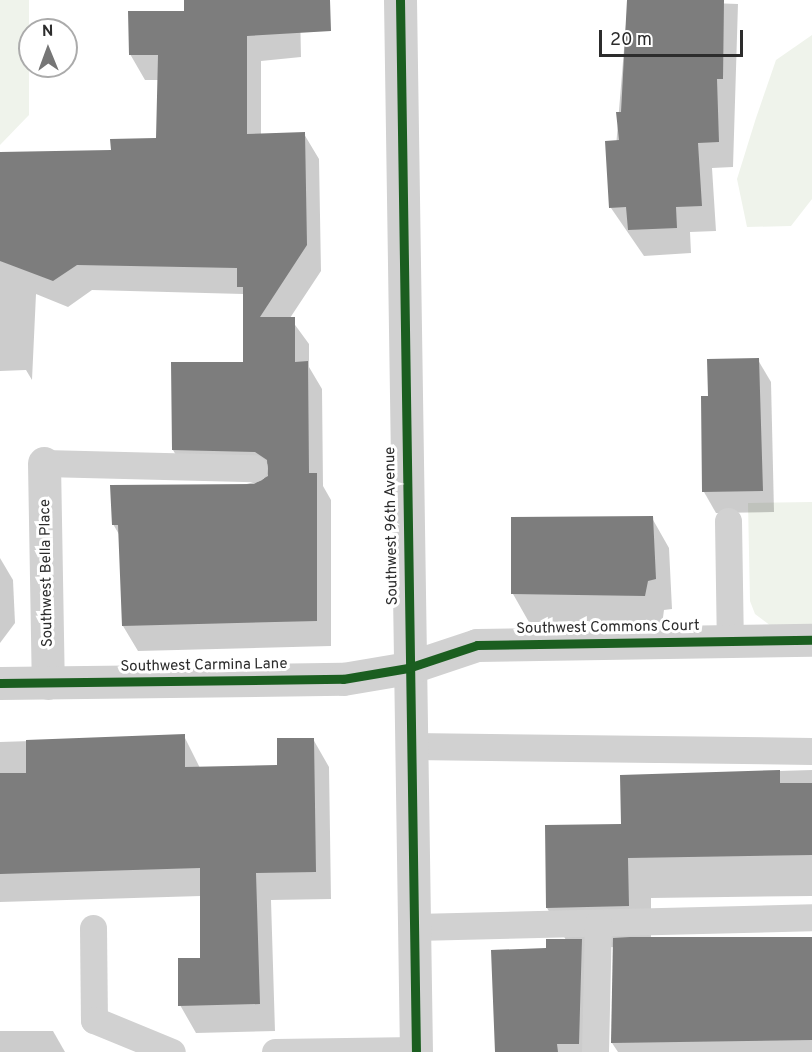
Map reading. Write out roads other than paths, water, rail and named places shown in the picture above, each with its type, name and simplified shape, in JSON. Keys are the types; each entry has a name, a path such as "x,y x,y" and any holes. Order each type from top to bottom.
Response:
{"street":[{"name":"Southwest 96th Avenue","path":"400,0 408,668 412,746 416,1051"},
{"name":"Southwest Bella Place","path":"44,463 48,683"},
{"name":"Southwest Commons Court","path":"408,668 477,645 812,640"},
{"name":"Southwest Carmina Lane","path":"0,683 343,678 408,668"}],"lane":[{"path":"44,463 254,468"},
{"path":"728,520 730,642"},
{"path":"412,746 812,751"},
{"path":"415,927 812,917"},
{"path":"595,1052 598,923"},
{"path":"93,928 94,1020 172,1052"},
{"path":"275,1052 416,1051"}]}
